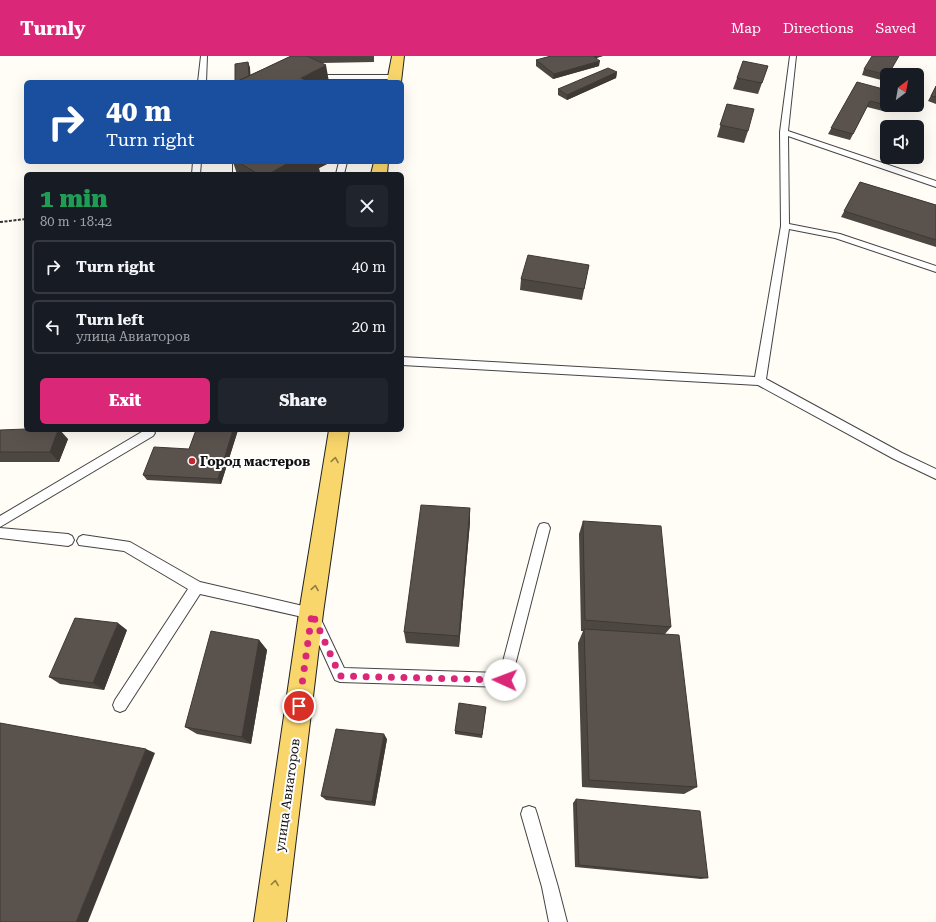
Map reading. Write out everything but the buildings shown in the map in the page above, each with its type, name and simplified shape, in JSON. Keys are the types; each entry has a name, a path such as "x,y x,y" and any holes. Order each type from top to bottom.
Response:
{"main road":[{"path":"395,80 398,56"},
{"name":"улица Авиаторов","path":"270,922 312,613 340,432"}],"lane":[{"path":"202,80 204,56"},
{"path":"760,381 785,226 784,132 793,56"},
{"path":"307,77 395,80"},
{"path":"784,132 936,184"},
{"path":"785,226 837,236 936,269"},
{"path":"404,361 760,381 898,456 936,474"},
{"path":"0,522 149,433"},
{"path":"82,542 126,546 197,587 312,613 340,676 505,680 544,528"},
{"path":"0,533 68,540"},
{"path":"120,704 197,587"},
{"path":"529,814 550,887 558,922"}],"path":[{"path":"0,222 24,219"}],"place":[{"name":"Город мастеров","path":"192,461"}],"route":[{"path":"299,706 312,613 340,676 505,680"}]}
